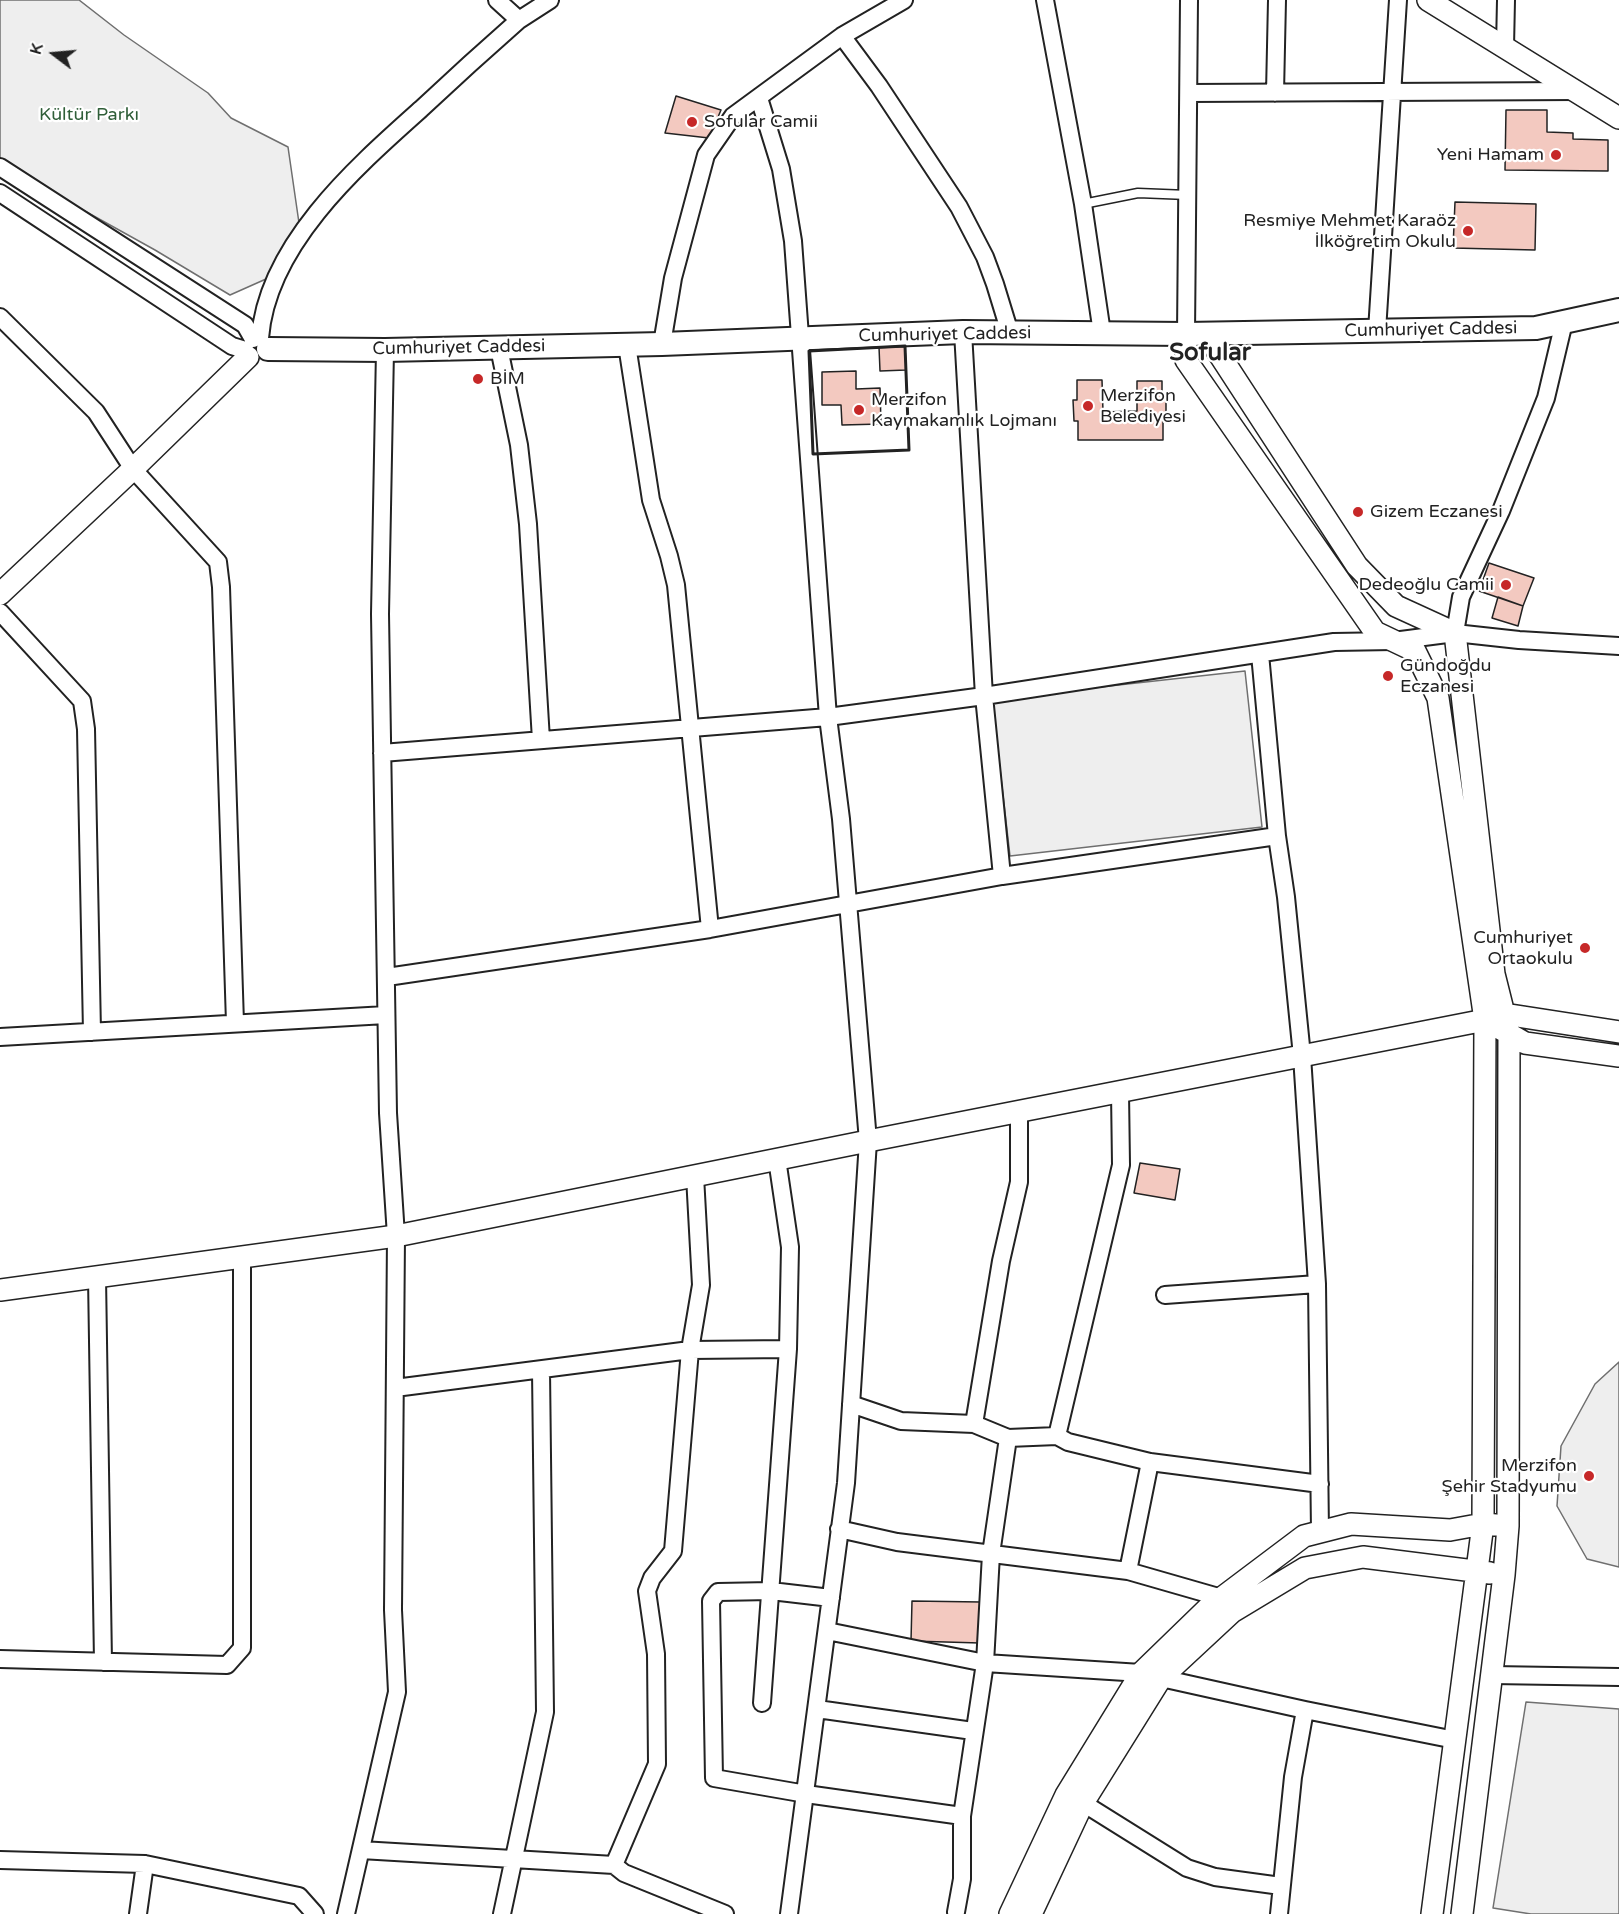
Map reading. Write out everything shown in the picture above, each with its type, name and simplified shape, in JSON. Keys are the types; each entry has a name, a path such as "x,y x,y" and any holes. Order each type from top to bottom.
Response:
{"main road":[{"name":"Cumhuriyet Caddesi","path":"255,347 385,350 662,344 963,332 1196,334 1536,328 1619,310"}],"street":[{"path":"497,0 519,20"},
{"path":"0,594 133,469 255,347 267,302 283,265 324,201 359,164 519,20 550,0"},
{"path":"662,344 673,278 706,155 733,116 842,36 904,0"},
{"path":"1045,0 1083,204 1102,333"},
{"path":"1189,0 1188,195 1196,334 1186,360 1375,632 1415,651 1438,698 1499,1023 1483,1524 1432,1914"},
{"path":"1275,93 1277,0"},
{"path":"1377,331 1398,0"},
{"path":"1428,0 1619,118"},
{"path":"1505,47 1506,0"},
{"path":"842,36 879,86 959,207 985,257 1010,333"},
{"path":"1189,93 1576,91"},
{"path":"759,98 779,160 789,205 793,242 828,717 848,902 868,1141 846,1483 789,1914"},
{"path":"0,167 245,326 255,347"},
{"path":"19,180 2,197 232,346 255,347"},
{"path":"0,317 96,412 133,469 218,562 221,587 235,1023"},
{"path":"1462,1914 1508,1526 1499,1023 1455,633 1461,597 1501,511 1546,398 1564,322"},
{"path":"963,332 984,696 1002,876"},
{"path":"1196,334 1357,566 1396,606 1455,633"},
{"path":"627,345 651,500 676,585 710,929"},
{"path":"499,348 515,422 525,491 541,740"},
{"path":"346,1914 397,1692 393,1610 396,1236 388,1113 380,614 385,350"},
{"path":"0,612 82,701 86,729 92,1032"},
{"path":"382,753 828,717 984,696 1334,642 1393,641 1455,633 1519,640 1618,644"},
{"path":"1260,654 1277,836 1286,897 1302,1056 1317,1284 1320,1532"},
{"path":"387,977 710,929 848,902 1002,876 1277,836"},
{"path":"0,1037 386,1015"},
{"path":"1499,1023 1525,1043 1619,1056"},
{"path":"0,1290 396,1236 1302,1056 1499,1023 1619,1032"},
{"path":"1057,1436 1121,1165 1120,1092"},
{"path":"974,1424 1001,1262 1019,1182 1019,1112"},
{"path":"762,1702 788,1349 790,1247 777,1160"},
{"path":"614,1865 657,1764 657,1654 646,1591 651,1578 673,1551 690,1350 701,1285 695,1176"},
{"path":"0,1659 227,1665 242,1648 242,1257"},
{"path":"97,1277 103,1662"},
{"path":"1165,1295 1317,1284"},
{"path":"395,1388 690,1350 788,1349"},
{"path":"502,1914 545,1712 541,1370"},
{"path":"851,1404 902,1421 974,1424 1008,1438 1057,1436 1068,1442 1150,1462 1320,1484"},
{"path":"956,1912 962,1879 962,1816 985,1663 991,1554 1008,1438"},
{"path":"1128,1571 1150,1462"},
{"path":"1010,1914 1066,1795 1151,1676 1207,1609 1304,1536 1351,1524 1450,1530 1483,1524 1508,1526"},
{"path":"839,1529 897,1542 1128,1571 1222,1598"},
{"path":"1031,1914 1083,1803 1151,1676 1232,1612 1305,1568 1363,1557 1504,1575"},
{"path":"831,1598 771,1591 718,1592 711,1601 714,1778 806,1794 962,1816"},
{"path":"826,1631 985,1663 1151,1676 1455,1740"},
{"path":"1491,1675 1619,1677"},
{"path":"817,1709 973,1731"},
{"path":"1279,1914 1293,1777 1305,1710"},
{"path":"1083,1803 1187,1868 1215,1877 1281,1886"},
{"path":"361,1850 614,1865 624,1873 725,1914"},
{"path":"0,1860 146,1864 299,1896 315,1914"},
{"path":"138,1914 146,1864"}],"lane":[{"path":"1083,204 1138,193 1188,195"}],"green space":[{"name":"Kültür Parkı","path":"0,0 79,0 124,35 208,93 231,118 288,147 299,223 266,279 230,295 155,250 0,164"},
{"path":"1245,671 1262,827 1010,856 992,699"},
{"name":"Merzifon Şehir Stadyumu","path":"1619,1362 1619,1567 1587,1559 1557,1506 1561,1446 1595,1384"},
{"path":"1526,1702 1619,1709 1619,1914 1531,1914 1493,1908"}],"building":[{"name":"Sofular Camii","path":"676,96 721,110 709,138 665,133"},
{"name":"Yeni Hamam","path":"1506,110 1547,110 1547,132 1573,133 1573,139 1608,140 1608,171 1505,170"},
{"path":"1455,202 1536,204 1535,250 1453,248"},
{"path":"905,346 906,370 880,371 879,347"},
{"name":"Merzifon Kaymakamlık Lojmanı","path":"856,371 856,389 880,388 881,424 842,425 841,405 822,405 822,372"},
{"name":"Merzifon Belediyesi","path":"1077,380 1102,380 1103,412 1137,411 1137,381 1162,381 1162,400 1166,400 1163,440 1078,440 1078,421 1074,421 1073,400 1077,400"},
{"name":"Dedeoğlu Camii","path":"1489,563 1534,578 1523,606 1479,591"},
{"path":"1498,597 1523,606 1518,626 1492,618"},
{"path":"1140,1163 1180,1169 1175,1200 1134,1193"},
{"path":"912,1601 981,1602 980,1643 911,1641"}],"wall":[{"path":"905,346 909,450 813,454 809,351 905,346"}],"place":[{"name":"Sofular Camii","path":"692,122"},
{"name":"Yeni Hamam","path":"1556,155"},
{"name":"Resmiye Mehmet Karaöz İlköğretim Okulu","path":"1468,231"},
{"name":"BİM","path":"478,379"},
{"name":"Merzifon Belediyesi","path":"1088,406"},
{"name":"Merzifon Kaymakamlık Lojmanı","path":"859,410"},
{"name":"Gizem Eczanesi","path":"1358,512"},
{"name":"Dedeoğlu Camii","path":"1506,585"},
{"name":"Gündoğdu Eczanesi","path":"1388,676"},
{"name":"Cumhuriyet Ortaokulu","path":"1585,948"},
{"name":"Merzifon Şehir Stadyumu","path":"1589,1476"}],"district":[{"name":"Sofular","path":"1210,354"}]}
